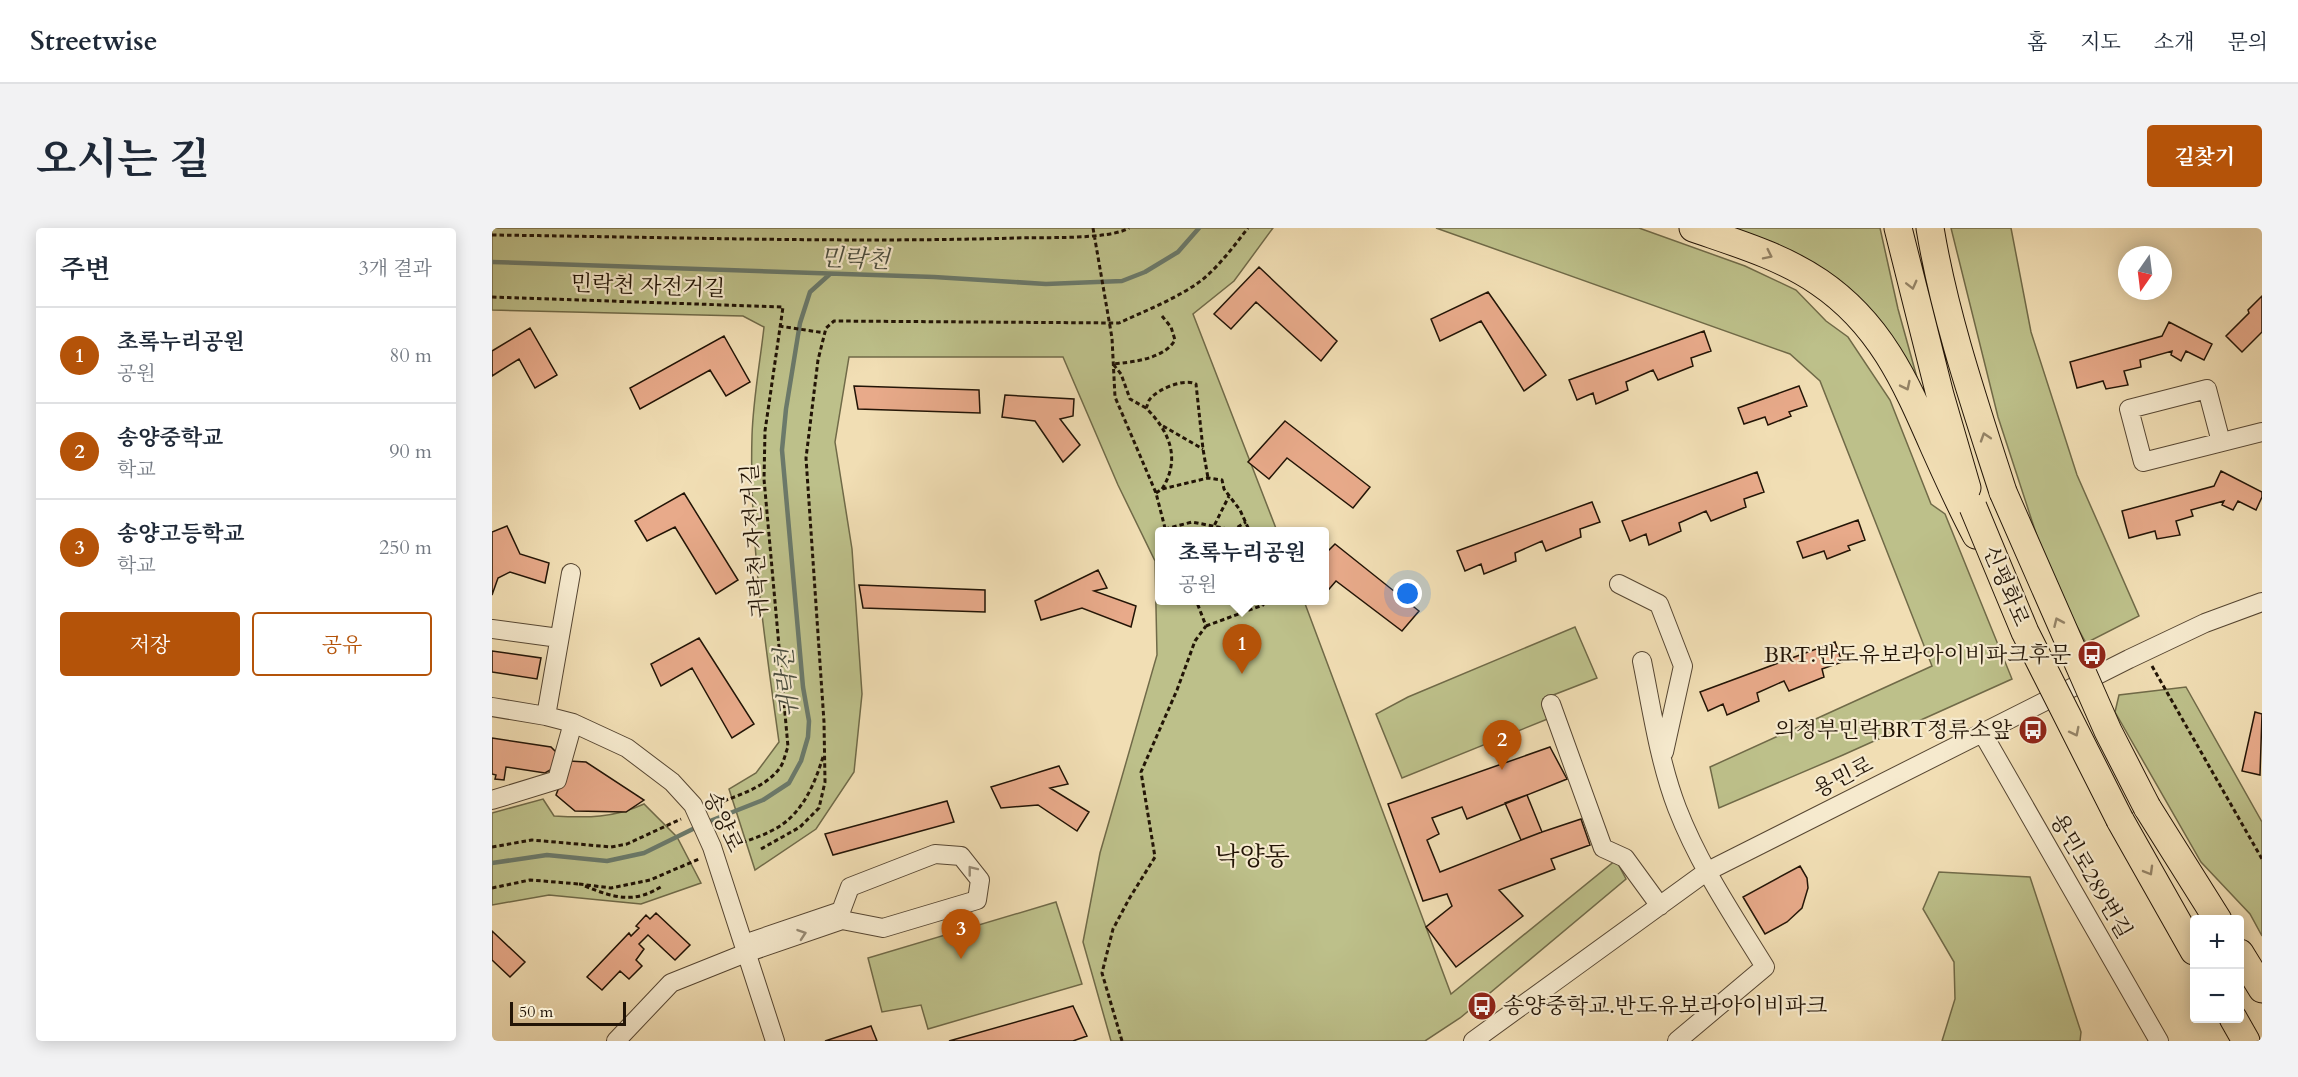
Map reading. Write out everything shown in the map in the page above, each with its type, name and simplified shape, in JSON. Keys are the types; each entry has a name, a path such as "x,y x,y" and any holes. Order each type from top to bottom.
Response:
{"highway":[{"path":"1693,228 1759,250 1791,266 1826,287 1862,319 1880,340 1897,367 1968,509"},
{"name":"신평화로","path":"1898,228 1968,509 2025,632 2120,820 2190,944"},
{"name":"신평화로","path":"1930,228 1939,281 2003,492 2108,731 2148,807 2215,915"},
{"path":"2244,960 2262,989"},
{"path":"2236,1023 2246,1041"}],"street":[{"path":"2221,442 2207,389 2129,409 2143,462 2262,432"},
{"path":"546,716 571,573"},
{"path":"1619,584 1659,604 1683,666 1662,760"},
{"name":"용민로","path":"1473,1041 1706,872 2144,652 2205,623 2262,602"},
{"path":"492,629 559,638"},
{"path":"1642,661 1662,760 1676,807 1706,872 1766,967 1677,1041"},
{"path":"1551,704 1603,848 1625,858 1660,906"},
{"name":"송양로","path":"492,707 573,723 627,748 672,782 697,814 712,847 775,1041"},
{"path":"492,800 556,780 573,723"},
{"name":"용민로289번길","path":"1983,734 2159,1041"},
{"path":"616,1041 671,983 745,949 841,911 850,887 935,854 961,856 980,880 977,900 960,907 883,928 842,920 745,949"}],"path":[{"path":"1093,228 1112,338 1115,397 1156,493 1164,527"},
{"path":"492,235 921,240 1094,236 1125,231 1129,228"},
{"path":"761,849 800,827 819,808 825,782 824,722 806,458 818,360 826,328 834,321 1119,323 1155,307 1201,280 1225,257 1248,228"},
{"name":"민락천 자전거길","path":"492,297 783,307 779,326"},
{"path":"1113,364 1138,362 1170,348 1175,340 1171,327 1162,316"},
{"path":"779,326 825,333"},
{"name":"귀락천 자전거길","path":"492,847 532,840 611,848 627,844 754,788 780,768 788,747 764,479 765,431 779,326"},
{"path":"1113,364 1121,374 1130,399 1146,408 1161,425 1173,452 1169,478 1156,493"},
{"path":"1146,408 1150,399 1176,383 1191,381 1196,384 1208,478"},
{"path":"1161,425 1203,449"},
{"path":"1161,489 1208,478 1222,480 1224,489 1248,527"},
{"path":"1215,527 1230,497"},
{"path":"1175,527 1192,522 1205,527"},
{"path":"1238,527 1246,522"},
{"path":"1198,605 1206,626"},
{"path":"1122,1041 1102,973 1113,929 1155,857 1141,772 1177,690 1194,641 1206,626 1263,605"},
{"path":"2144,652 2262,859"},
{"path":"492,888 530,880 579,884 604,894 626,898 648,896 662,886"}],"green space":[{"path":"492,228 1273,228 1234,281 1193,314 1275,527 1155,527 1155,561 1118,485 1063,357 849,357 835,442 852,549 862,694 854,772 816,829 755,870 729,789 756,773 779,742 759,590 753,513 753,422 764,327 743,316 492,310"},
{"path":"1436,228 1639,228 1745,266 1796,290 1826,321 1848,337 1890,400 1931,504 1945,514 2012,679 1719,808 1710,767 1932,666 1820,381 1790,354"},
{"path":"1713,228 1880,228 1898,309 1924,403 1878,329"},
{"path":"1951,228 2011,228 2031,332 2077,475 2139,616 2086,643 2051,579 1998,417"},
{"path":"1156,605 1305,605 1451,994 1616,860 1626,879 1460,1018 1425,1041 1111,1041 1083,942 1100,853 1157,655"},
{"path":"1575,627 1597,678 1543,699 1550,718 1402,778 1376,714 1408,697"},
{"path":"2186,687 2262,822 2262,936 2250,914 2201,862 2115,712 2119,695"},
{"path":"543,799 554,816 566,817 611,814 644,804 677,837 701,883 641,904 549,895 492,905 492,813"},
{"path":"1939,872 2030,877 2081,1032 2080,1041 1942,1041 1955,999 1954,962 1923,909"},
{"path":"1056,902 1082,984 928,1029 921,1005 882,1012 868,958"}],"building":[{"path":"1259,267 1337,341 1321,361 1256,302 1231,329 1214,314"},
{"path":"1488,292 1546,375 1524,391 1481,321 1440,341 1431,319"},
{"path":"2262,296 2262,332 2242,352 2226,336"},
{"path":"2169,322 2212,344 2204,360 2186,351 2181,361 2171,355 2172,351 2140,360 2141,367 2124,371 2128,385 2106,389 2103,381 2077,388 2070,362 2162,336"},
{"path":"530,328 557,375 535,388 519,359 492,376 492,351"},
{"path":"1704,331 1711,351 1691,358 1693,366 1658,380 1653,370 1626,382 1628,390 1596,404 1593,393 1577,400 1569,380"},
{"path":"724,336 750,382 726,396 710,370 640,409 630,388"},
{"path":"854,386 979,390 980,413 858,409"},
{"path":"1799,386 1807,406 1789,412 1791,416 1768,425 1765,417 1744,424 1738,408"},
{"path":"1005,395 1074,399 1073,416 1060,419 1080,445 1063,462 1035,421 1002,417"},
{"path":"1285,421 1370,487 1353,508 1287,458 1269,479 1248,462"},
{"path":"2221,471 2262,492 2256,510 2238,501 2233,510 2222,505 2224,501 2191,510 2193,516 2176,521 2180,535 2157,539 2155,531 2129,538 2122,511 2214,486"},
{"path":"1757,472 1764,492 1744,499 1746,507 1711,521 1706,511 1679,523 1681,531 1649,545 1646,534 1630,541 1622,521"},
{"path":"684,493 738,580 716,594 675,527 647,541 635,521"},
{"path":"1592,502 1600,522 1580,529 1581,537 1546,551 1542,541 1515,553 1516,561 1484,574 1481,564 1465,571 1457,551"},
{"path":"1858,520 1865,540 1848,546 1850,550 1827,559 1824,551 1803,558 1797,542"},
{"path":"507,526 520,554 549,563 545,583 510,572 498,578 492,595 492,532"},
{"path":"1335,544 1419,611 1402,631 1336,581 1329,589 1329,550"},
{"path":"1098,570 1107,588 1094,591 1136,606 1131,627 1082,608 1041,620 1035,601"},
{"path":"859,585 985,590 985,612 863,608"},
{"path":"699,638 754,724 732,738 692,668 661,686 651,664"},
{"path":"1835,642 1842,662 1822,669 1824,677 1789,691 1784,681 1757,693 1759,701 1727,715 1723,704 1708,711 1700,692"},
{"path":"492,651 541,658 537,679 492,672"},
{"path":"2255,712 2262,714 2260,775 2242,771"},
{"path":"492,738 551,747 556,752 552,769 545,773 506,767 504,780 495,779 496,775 492,774"},
{"path":"1550,747 1567,779 1467,819 1462,807 1432,818 1439,834 1427,840 1440,872 1581,819 1590,845 1551,859 1555,869 1499,890 1523,916 1456,967 1426,927 1452,906 1447,894 1423,901 1388,804"},
{"path":"569,761 586,762 644,800 626,812 575,811 556,795"},
{"path":"1059,766 1068,784 1050,788 1089,812 1077,831 1038,805 1001,808 991,787"},
{"path":"1527,795 1542,832 1521,840 1505,803"},
{"path":"947,801 954,822 833,855 825,834"},
{"path":"1800,866 1807,878 1808,888 1802,908 1787,922 1765,934 1743,897"},
{"path":"656,913 690,945 675,960 648,935 639,944 644,949 636,960 642,966 629,979 620,971 602,990 587,977 629,933 631,936 639,928 636,926 646,915 650,919"},
{"path":"492,931 525,962 510,977 492,960"},
{"path":"1073,1006 1087,1036 1073,1041 949,1041"},
{"path":"871,1026 877,1041 825,1041"}],"waterway":[{"name":"민락천","path":"492,262 934,277 1046,284 1122,281 1145,272 1178,252 1199,228"},
{"name":"귀락천","path":"705,823 763,800 789,783 801,761 808,737 809,721 803,687 782,450 800,323 810,292 830,274"},
{"name":"귀락천","path":"492,863 547,855 607,861 644,853 697,827"}],"place":[{"name":"BRT.반도유보라아이비파크후문","path":"2092,655"},
{"name":"초록누리공원","path":"1242,674"},
{"name":"의정부민락BRT정류소앞","path":"2033,730"},
{"name":"송양중학교","path":"1502,770"},
{"name":"송양고등학교","path":"961,959"},
{"name":"송양중학교.반도유보라아이비파크","path":"1482,1006"}],"district":[{"name":"낙양동","path":"1252,856"}]}
